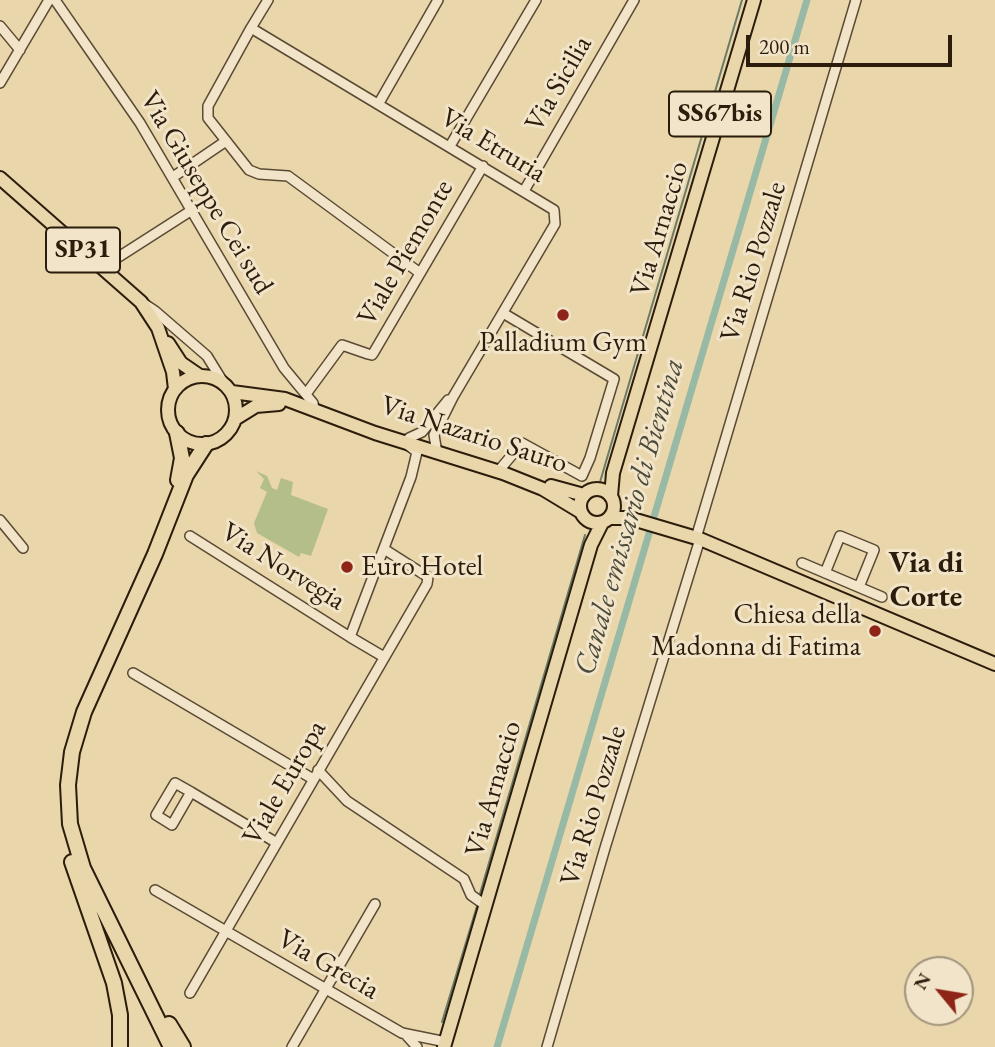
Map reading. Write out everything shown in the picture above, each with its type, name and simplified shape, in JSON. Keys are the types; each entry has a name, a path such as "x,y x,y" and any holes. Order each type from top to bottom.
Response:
{"highway":[{"path":"120,1047 120,1015 114,983 68,848 63,790 73,732 87,694 173,499 182,458 177,433"},
{"path":"169,1047 78,857 71,824 68,785 74,744 87,705 156,554 186,475 206,444"},
{"path":"68,848 169,1047"},
{"path":"93,890 183,1047"}],"main road":[{"name":"Via Arnaccio","path":"609,497 613,472 754,0"},
{"name":"Via Nazario Sauro","path":"0,178 141,302 181,363 200,376 213,377 227,387 302,399 314,409 387,436 584,495"},
{"name":"Via Nazario Sauro","path":"158,328 173,372 175,389 168,414 177,433"},
{"path":"175,389 186,380 200,376"},
{"name":"Via Nazario Sauro","path":"206,444 225,436 235,419 237,408 227,387"},
{"name":"Via Nazario Sauro","path":"235,419 260,405 302,399"},
{"name":"Via Nazario Sauro","path":"349,421 409,438 519,479 601,521"},
{"path":"177,433 190,443 206,444"},
{"path":"581,512 580,502 590,491 609,497 631,518"},
{"name":"SS67bis","path":"601,521 609,497"},
{"path":"601,521 631,518 698,539 995,664"},
{"name":"Via Arnaccio","path":"441,1042 480,901 591,545 601,521"}],"street":[{"path":"0,83 49,0"},
{"name":"Via Giuseppe Cei sud","path":"55,0 140,123 302,399"},
{"path":"268,0 207,110 208,118 248,170 259,174 289,176 420,273"},
{"path":"379,103 438,0"},
{"path":"450,146 536,0"},
{"name":"Via Sicilia","path":"524,191 634,0"},
{"name":"Via Rio Pozzale","path":"547,1047 856,0"},
{"path":"0,26 20,50"},
{"name":"Via Etruria","path":"251,28 552,208 556,216 556,222 453,397 434,435 436,449"},
{"path":"173,177 226,141"},
{"name":"Viale Piemonte","path":"302,399 342,345 372,355 483,166"},
{"path":"103,267 192,210"},
{"name":"Via Nazario Sauro","path":"141,302 210,359 227,387"},
{"path":"501,468 522,443 582,476 614,379 503,313"},
{"name":"Via Etruria","path":"409,438 422,432 441,406 453,397"},
{"path":"384,657 351,637 411,477 417,451 387,436"},
{"path":"411,477 424,457 436,449"},
{"path":"0,520 23,548"},
{"name":"Via Norvegia","path":"190,536 351,637"},
{"path":"826,592 840,536 874,550 859,587"},
{"name":"Viale Europa","path":"190,993 428,584 428,577 384,549"},
{"path":"802,563 882,597"},
{"path":"133,673 315,775 347,801 464,879 480,901"},
{"path":"191,792 172,825 156,815 174,783 191,792 277,843"},
{"name":"Via Grecia","path":"155,890 407,1036 417,1047"},
{"path":"292,1047 375,904"},
{"name":"Via Grecia","path":"407,1036 441,1042"}],"green space":[{"path":"256,471 267,476 272,488 277,490 281,478 293,482 291,495 328,509 311,556 301,553 299,557 257,533 254,523 267,492 260,488 264,479"}],"waterway":[{"path":"600,482 742,0"},
{"name":"Canale emissario di Bientina","path":"497,1047 807,0"},
{"path":"479,897 585,535"},
{"path":"442,1022 477,906"}],"place":[{"name":"Palladium Gym","path":"563,315"},
{"name":"Euro Hotel","path":"347,567"},
{"name":"Chiesa della Madonna di Fatima","path":"875,631"}],"district":[{"name":"Via di Corte","path":"926,581"}]}
